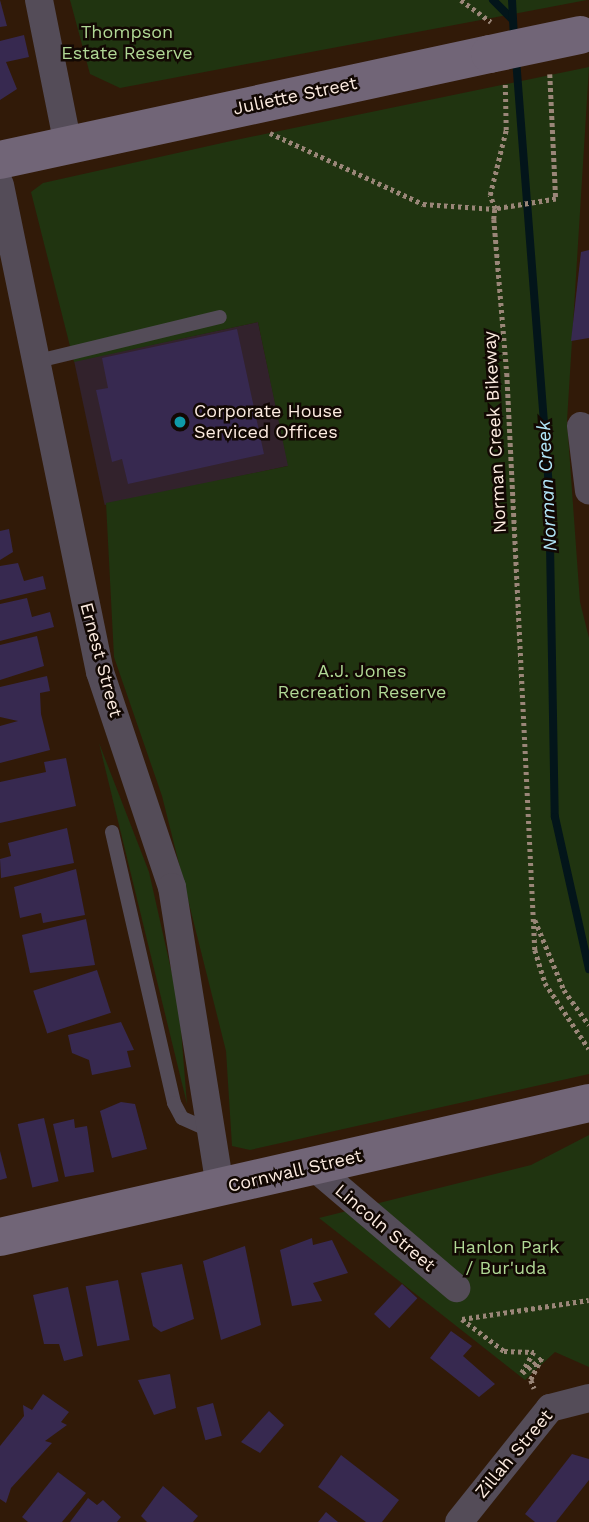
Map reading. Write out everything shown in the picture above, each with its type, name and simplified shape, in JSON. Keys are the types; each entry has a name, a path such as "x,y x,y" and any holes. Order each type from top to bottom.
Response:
{"main road":[{"name":"Juliette Street","path":"0,160 584,34"},
{"name":"Cornwall Street","path":"0,1237 589,1102"}],"street":[{"path":"39,0 68,145"},
{"name":"Ernest Street","path":"0,185 100,672 172,887 220,1188"},
{"path":"581,426 589,491"},
{"name":"Lincoln Street","path":"314,1167 456,1288"},
{"name":"Zillah Street","path":"459,1522 543,1414 582,1397"}],"lane":[{"path":"38,361 220,317"},
{"path":"112,832 174,1103 182,1118 211,1130"}],"path":[{"path":"461,0 493,24 496,54"},
{"name":"Norman Creek Bikeway","path":"496,54 506,117 491,184 495,209 533,916 545,983 589,1049"},
{"path":"268,129 423,204 495,209 546,205 557,189 550,67"},
{"name":"Norman Creek Bikeway","path":"533,916 564,990 589,1025"},
{"path":"543,1414 531,1380 542,1358 522,1373 534,1352 504,1351 462,1319 589,1300"}],"shaded area":[{"name":"Corporate House Serviced Offices","path":"258,322 289,466 105,505 74,361"}],"green space":[{"name":"Thompson Estate Reserve","path":"70,0 587,0 120,88 90,74"},
{"name":"A.J. Jones Recreation Reserve","path":"589,67 567,421 580,602 589,638 589,1074 250,1150 232,1146 226,1051 162,796 114,657 106,503 288,466 258,322 74,362 31,192 43,183"},
{"path":"99,743 149,872 179,1005 187,1104"},
{"name":"Hanlon Park / Bur'uda","path":"589,1135 589,1367 555,1352 525,1380 319,1218 531,1165"}],"building":[{"path":"0,0 7,26 0,27"},
{"path":"24,35 29,57 6,62 17,89 0,100 0,41"},
{"path":"589,250 589,338 571,341 581,252"},
{"name":"Corporate House Serviced Offices","path":"237,329 264,454 128,484 122,459 112,462 96,390 108,388 102,358"},
{"path":"9,529 13,552 0,560 0,531"},
{"path":"18,563 24,581 43,576 46,589 0,600 0,566"},
{"path":"27,598 32,617 50,612 54,627 0,641 0,604"},
{"path":"37,636 44,666 0,680 0,645"},
{"path":"47,676 50,691 40,693 41,714 50,750 0,763 0,726 18,721 0,717 0,687"},
{"path":"66,758 76,806 0,823 0,782 46,772 44,762"},
{"path":"67,828 74,863 1,878 0,859 11,856 8,843"},
{"path":"76,869 85,915 43,923 41,913 20,918 14,887"},
{"path":"86,919 95,965 30,973 22,935"},
{"path":"97,970 111,1013 47,1034 33,991"},
{"path":"121,1022 134,1050 127,1051 131,1067 92,1075 89,1060 72,1053 68,1035"},
{"path":"121,1102 135,1104 147,1149 112,1158 100,1111"},
{"path":"44,1118 59,1181 32,1187 18,1124"},
{"path":"74,1119 75,1128 87,1126 94,1172 65,1177 53,1124"},
{"path":"0,1151 7,1178 0,1180"},
{"path":"312,1238 313,1245 332,1240 348,1273 313,1283 322,1301 292,1306 280,1250"},
{"path":"245,1246 261,1325 221,1340 203,1261"},
{"path":"182,1264 194,1319 161,1332 153,1326 141,1273"},
{"path":"118,1280 130,1340 97,1346 86,1286"},
{"path":"402,1284 417,1298 389,1328 374,1314"},
{"path":"68,1287 83,1356 64,1361 59,1344 44,1344 33,1295"},
{"path":"451,1331 472,1346 463,1356 495,1384 479,1397 430,1358"},
{"path":"170,1374 176,1408 154,1415 138,1380"},
{"path":"43,1394 69,1412 61,1422 67,1425 45,1441 52,1443 11,1488 6,1503 0,1499 0,1446 24,1416 23,1405 32,1410"},
{"path":"213,1403 222,1436 205,1440 197,1407"},
{"path":"269,1411 284,1425 260,1453 241,1442"},
{"path":"572,1454 589,1459 589,1480 556,1522 535,1522 525,1514"},
{"path":"341,1455 399,1500 382,1522 366,1522 318,1487"},
{"path":"58,1472 86,1493 62,1522 28,1522 22,1517"},
{"path":"163,1486 198,1516 193,1522 147,1522 141,1516"},
{"path":"88,1498 97,1505 103,1500 121,1517 117,1522 70,1522"},
{"path":"326,1512 338,1522 318,1522"}],"waterway":[{"path":"493,0 513,20"},
{"name":"Norman Creek","path":"512,0 514,39"},
{"name":"Norman Creek","path":"516,59 549,487 555,817 589,969"}],"place":[{"name":"Corporate House Serviced Offices","path":"180,422"}]}
